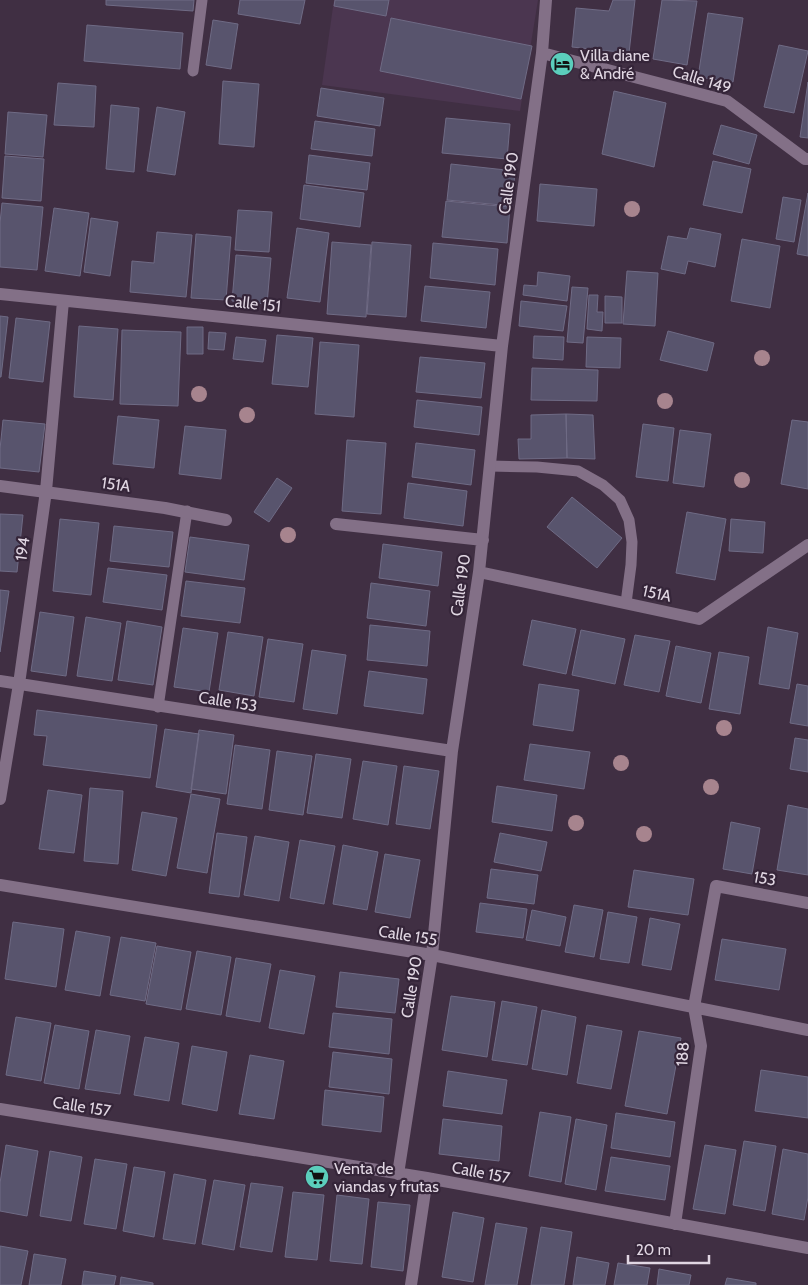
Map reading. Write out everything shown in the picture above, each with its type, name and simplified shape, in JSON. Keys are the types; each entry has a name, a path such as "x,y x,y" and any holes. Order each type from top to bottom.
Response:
{"street":[{"name":"Calle 190","path":"398,1174 432,955 452,751 479,572 502,346 542,53 546,0"},
{"name":"Calle 149","path":"542,53 727,101 805,159 808,159"},
{"name":"Calle 151","path":"0,294 502,346"},
{"name":"194","path":"0,799 19,684 46,491 63,301"},
{"name":"151A","path":"0,486 187,511 226,520"},
{"path":"336,524 482,540"},
{"name":"151A","path":"479,572 699,619 808,544"},
{"name":"Calle 153","path":"0,681 158,707 452,751"},
{"name":"Calle 155","path":"0,885 432,955 808,1030"},
{"name":"153","path":"716,886 808,903"},
{"name":"188","path":"674,1224 702,1046 694,1007 716,886"},
{"name":"Calle 157","path":"0,1109 427,1178 808,1248"},
{"path":"411,1285 427,1178"}],"lane":[{"path":"193,71 202,0"},
{"path":"490,466 537,467 578,471 602,484 620,500 629,520 632,542 626,603"},
{"path":"158,707 187,511"}],"shaded area":[{"path":"334,0 538,0 520,111 322,85"}],"building":[{"path":"106,0 194,0 193,11 106,5"},
{"path":"240,0 305,0 300,24 238,14"},
{"path":"335,0 389,0 386,16 334,6"},
{"path":"613,0 635,0 629,53 572,47 576,8 609,11"},
{"path":"662,0 697,1 687,65 653,59"},
{"path":"708,13 743,18 733,82 698,77"},
{"path":"391,18 532,46 521,99 380,71"},
{"path":"213,20 238,24 231,69 206,65"},
{"path":"87,25 183,33 180,69 84,61"},
{"path":"779,45 808,51 794,113 764,107"},
{"path":"223,81 259,84 254,147 219,144"},
{"path":"808,82 808,138 800,137"},
{"path":"58,83 96,86 94,127 54,125"},
{"path":"321,88 384,98 380,126 317,116"},
{"path":"614,91 666,103 654,167 602,154"},
{"path":"111,105 139,108 134,172 106,169"},
{"path":"157,107 185,112 175,175 147,171"},
{"path":"8,112 47,115 43,157 5,154"},
{"path":"446,118 510,124 507,159 442,153"},
{"path":"315,121 375,129 372,156 311,149"},
{"path":"721,125 757,135 749,164 713,154"},
{"path":"309,155 370,163 367,190 306,183"},
{"path":"5,156 44,159 41,201 2,198"},
{"path":"713,161 751,169 742,213 703,205"},
{"path":"451,164 515,171 512,206 447,200"},
{"path":"540,184 597,189 594,226 537,221"},
{"path":"304,185 364,193 360,227 300,219"},
{"path":"808,193 808,256 797,254"},
{"path":"783,197 801,200 794,242 776,239"},
{"path":"446,201 510,207 507,243 442,237"},
{"path":"2,203 43,207 37,270 0,267"},
{"path":"54,208 89,213 80,276 45,271"},
{"path":"238,210 272,212 269,252 235,250"},
{"path":"91,218 118,222 110,276 84,272"},
{"path":"297,228 329,233 320,302 287,298"},
{"path":"690,228 721,234 715,267 688,261 685,274 661,269 668,236 687,239"},
{"path":"157,232 192,235 186,297 130,292 132,261 154,263"},
{"path":"196,234 231,237 226,300 191,298"},
{"path":"742,239 780,246 770,308 731,301"},
{"path":"332,242 371,245 366,317 327,314"},
{"path":"372,242 411,245 406,317 367,314"},
{"path":"433,243 498,249 495,285 430,278"},
{"path":"236,255 271,258 267,304 232,301"},
{"path":"627,271 658,273 655,326 623,324"},
{"path":"538,272 570,276 567,301 523,295 524,285 537,286"},
{"path":"425,286 490,292 486,328 421,321"},
{"path":"572,287 588,288 583,343 567,342"},
{"path":"589,295 598,295 597,312 603,312 602,331 587,329"},
{"path":"605,296 622,297 622,323 605,323"},
{"path":"521,301 567,306 563,331 519,326"},
{"path":"0,316 8,317 1,377 0,377"},
{"path":"16,318 50,322 43,382 9,378"},
{"path":"79,326 118,329 113,400 74,397"},
{"path":"187,327 203,327 203,354 187,354"},
{"path":"122,330 181,332 178,406 120,404"},
{"path":"668,331 714,343 707,371 660,360"},
{"path":"209,332 226,333 224,350 208,349"},
{"path":"277,335 313,338 308,387 272,384"},
{"path":"534,336 564,337 563,360 533,358"},
{"path":"236,337 266,340 263,362 233,359"},
{"path":"587,337 621,338 620,368 586,367"},
{"path":"320,342 359,345 354,417 315,414"},
{"path":"420,357 485,363 481,398 416,392"},
{"path":"532,368 598,370 597,401 531,400"},
{"path":"417,400 482,407 479,435 414,427"},
{"path":"566,414 567,458 519,459 518,439 531,439 531,415"},
{"path":"566,414 593,415 595,459 567,458"},
{"path":"118,416 159,420 154,468 113,464"},
{"path":"3,420 45,424 39,472 0,468"},
{"path":"792,420 808,422 808,489 781,484"},
{"path":"643,424 674,428 668,481 636,477"},
{"path":"185,426 226,430 221,479 179,474"},
{"path":"680,430 711,434 704,487 673,483"},
{"path":"347,440 386,443 381,514 342,511"},
{"path":"416,443 475,450 471,485 412,477"},
{"path":"277,478 292,488 269,522 254,512"},
{"path":"408,483 467,491 463,526 404,518"},
{"path":"572,497 622,538 597,568 547,527"},
{"path":"687,512 726,519 715,580 676,573"},
{"path":"0,514 23,515 17,572 0,571"},
{"path":"60,519 99,523 91,595 53,591"},
{"path":"731,519 765,522 763,553 729,551"},
{"path":"114,526 173,532 169,567 110,561"},
{"path":"190,537 249,545 244,580 185,572"},
{"path":"383,544 442,552 438,586 379,578"},
{"path":"108,568 167,575 162,610 103,602"},
{"path":"186,581 245,588 240,623 181,616"},
{"path":"371,583 430,591 426,626 367,618"},
{"path":"0,590 9,591 0,652"},
{"path":"40,612 74,617 66,676 31,671"},
{"path":"86,617 121,623 112,681 77,676"},
{"path":"532,620 576,629 566,674 523,665"},
{"path":"127,621 162,627 153,685 118,680"},
{"path":"370,625 430,631 427,666 367,660"},
{"path":"768,627 798,633 789,689 759,684"},
{"path":"183,628 218,633 209,692 174,687"},
{"path":"581,630 625,639 615,684 572,675"},
{"path":"228,632 263,637 254,696 219,690"},
{"path":"635,635 670,641 659,692 624,685"},
{"path":"268,639 303,644 294,702 259,697"},
{"path":"676,646 711,653 701,703 666,696"},
{"path":"312,650 346,655 337,714 303,709"},
{"path":"719,652 749,657 740,714 709,709"},
{"path":"369,671 427,679 423,714 364,706"},
{"path":"539,684 579,690 573,731 533,725"},
{"path":"797,684 808,686 808,726 790,723"},
{"path":"37,710 157,725 150,778 43,765 47,736 34,735"},
{"path":"165,729 199,734 191,793 156,787"},
{"path":"199,730 234,735 226,794 191,789"},
{"path":"795,738 808,740 808,772 790,769"},
{"path":"530,744 590,752 584,789 524,780"},
{"path":"235,745 270,750 262,809 227,804"},
{"path":"277,751 312,756 303,815 269,810"},
{"path":"316,754 351,759 342,818 307,813"},
{"path":"363,761 397,766 388,825 353,819"},
{"path":"404,766 439,771 430,829 396,824"},
{"path":"497,786 557,795 552,831 492,822"},
{"path":"90,788 123,791 118,864 84,861"},
{"path":"48,790 82,795 74,853 39,849"},
{"path":"191,794 220,799 207,873 177,868"},
{"path":"788,805 808,809 808,875 777,870"},
{"path":"142,812 177,818 166,876 132,870"},
{"path":"731,822 760,828 752,874 723,869"},
{"path":"217,833 247,837 239,897 209,893"},
{"path":"500,833 547,842 541,871 494,862"},
{"path":"255,836 289,842 279,901 244,895"},
{"path":"300,840 335,846 324,904 290,898"},
{"path":"343,845 378,852 367,910 333,904"},
{"path":"385,854 420,860 410,918 375,912"},
{"path":"491,869 538,875 534,904 487,898"},
{"path":"634,870 694,879 688,915 628,907"},
{"path":"480,903 527,909 523,938 476,932"},
{"path":"574,905 603,910 594,957 565,952"},
{"path":"532,910 566,917 560,946 526,940"},
{"path":"608,912 637,917 629,963 600,959"},
{"path":"650,918 680,924 671,970 642,965"},
{"path":"13,922 64,929 56,987 5,979"},
{"path":"76,931 110,937 100,996 65,990"},
{"path":"121,937 156,943 145,1001 110,995"},
{"path":"722,939 786,949 779,990 715,980"},
{"path":"157,946 191,952 181,1010 146,1004"},
{"path":"197,951 231,957 221,1015 186,1009"},
{"path":"236,958 271,964 260,1022 226,1016"},
{"path":"280,970 315,976 304,1034 269,1028"},
{"path":"340,972 399,979 395,1013 336,1007"},
{"path":"451,996 495,1002 487,1057 442,1050"},
{"path":"502,1001 537,1007 527,1065 492,1060"},
{"path":"542,1010 576,1017 567,1075 532,1069"},
{"path":"333,1013 392,1019 389,1054 329,1047"},
{"path":"16,1017 51,1023 41,1081 6,1075"},
{"path":"55,1025 89,1031 79,1089 44,1083"},
{"path":"587,1025 622,1031 611,1089 577,1083"},
{"path":"96,1030 130,1036 120,1094 85,1089"},
{"path":"639,1031 681,1038 667,1114 625,1106"},
{"path":"145,1037 179,1043 169,1101 134,1095"},
{"path":"192,1046 227,1052 217,1111 182,1104"},
{"path":"333,1052 392,1059 389,1094 329,1087"},
{"path":"250,1055 284,1061 274,1119 239,1114"},
{"path":"761,1070 808,1077 808,1118 755,1111"},
{"path":"448,1071 507,1080 502,1114 443,1106"},
{"path":"325,1090 384,1097 381,1132 322,1125"},
{"path":"540,1112 571,1117 561,1182 529,1176"},
{"path":"616,1113 675,1122 670,1157 611,1148"},
{"path":"443,1119 502,1126 499,1161 439,1154"},
{"path":"576,1119 607,1125 596,1190 565,1184"},
{"path":"744,1141 776,1146 765,1211 733,1205"},
{"path":"6,1145 38,1151 27,1216 0,1211 0,1183"},
{"path":"705,1145 736,1150 725,1214 693,1209"},
{"path":"783,1149 808,1154 808,1197 804,1220 772,1214"},
{"path":"50,1151 82,1157 71,1221 40,1216"},
{"path":"611,1157 670,1166 665,1200 605,1191"},
{"path":"95,1159 127,1164 116,1229 84,1224"},
{"path":"134,1167 165,1172 154,1237 123,1231"},
{"path":"174,1174 206,1180 195,1244 163,1239"},
{"path":"214,1180 245,1185 234,1250 202,1244"},
{"path":"251,1183 283,1187 272,1252 240,1247"},
{"path":"293,1192 324,1195 317,1260 285,1257"},
{"path":"337,1195 369,1199 362,1264 330,1261"},
{"path":"378,1202 410,1205 403,1271 371,1267"},
{"path":"453,1212 484,1218 473,1282 442,1277"},
{"path":"496,1223 527,1228 517,1285 485,1285"},
{"path":"541,1227 572,1232 564,1285 531,1285"},
{"path":"0,1246 28,1251 21,1285 0,1285"},
{"path":"34,1254 66,1259 61,1285 29,1285"},
{"path":"577,1257 609,1263 605,1285 573,1285"},
{"path":"618,1263 650,1268 647,1285 614,1285"},
{"path":"659,1269 691,1275 689,1285 657,1285"},
{"path":"84,1271 116,1276 114,1285 82,1285"},
{"path":"121,1277 153,1283 153,1285 120,1285"},
{"path":"727,1278 756,1283 756,1285 725,1285"}],"place":[{"name":"Villa diane & André","path":"562,64"},
{"name":"Venta de viandas y frutas","path":"317,1177"}]}
